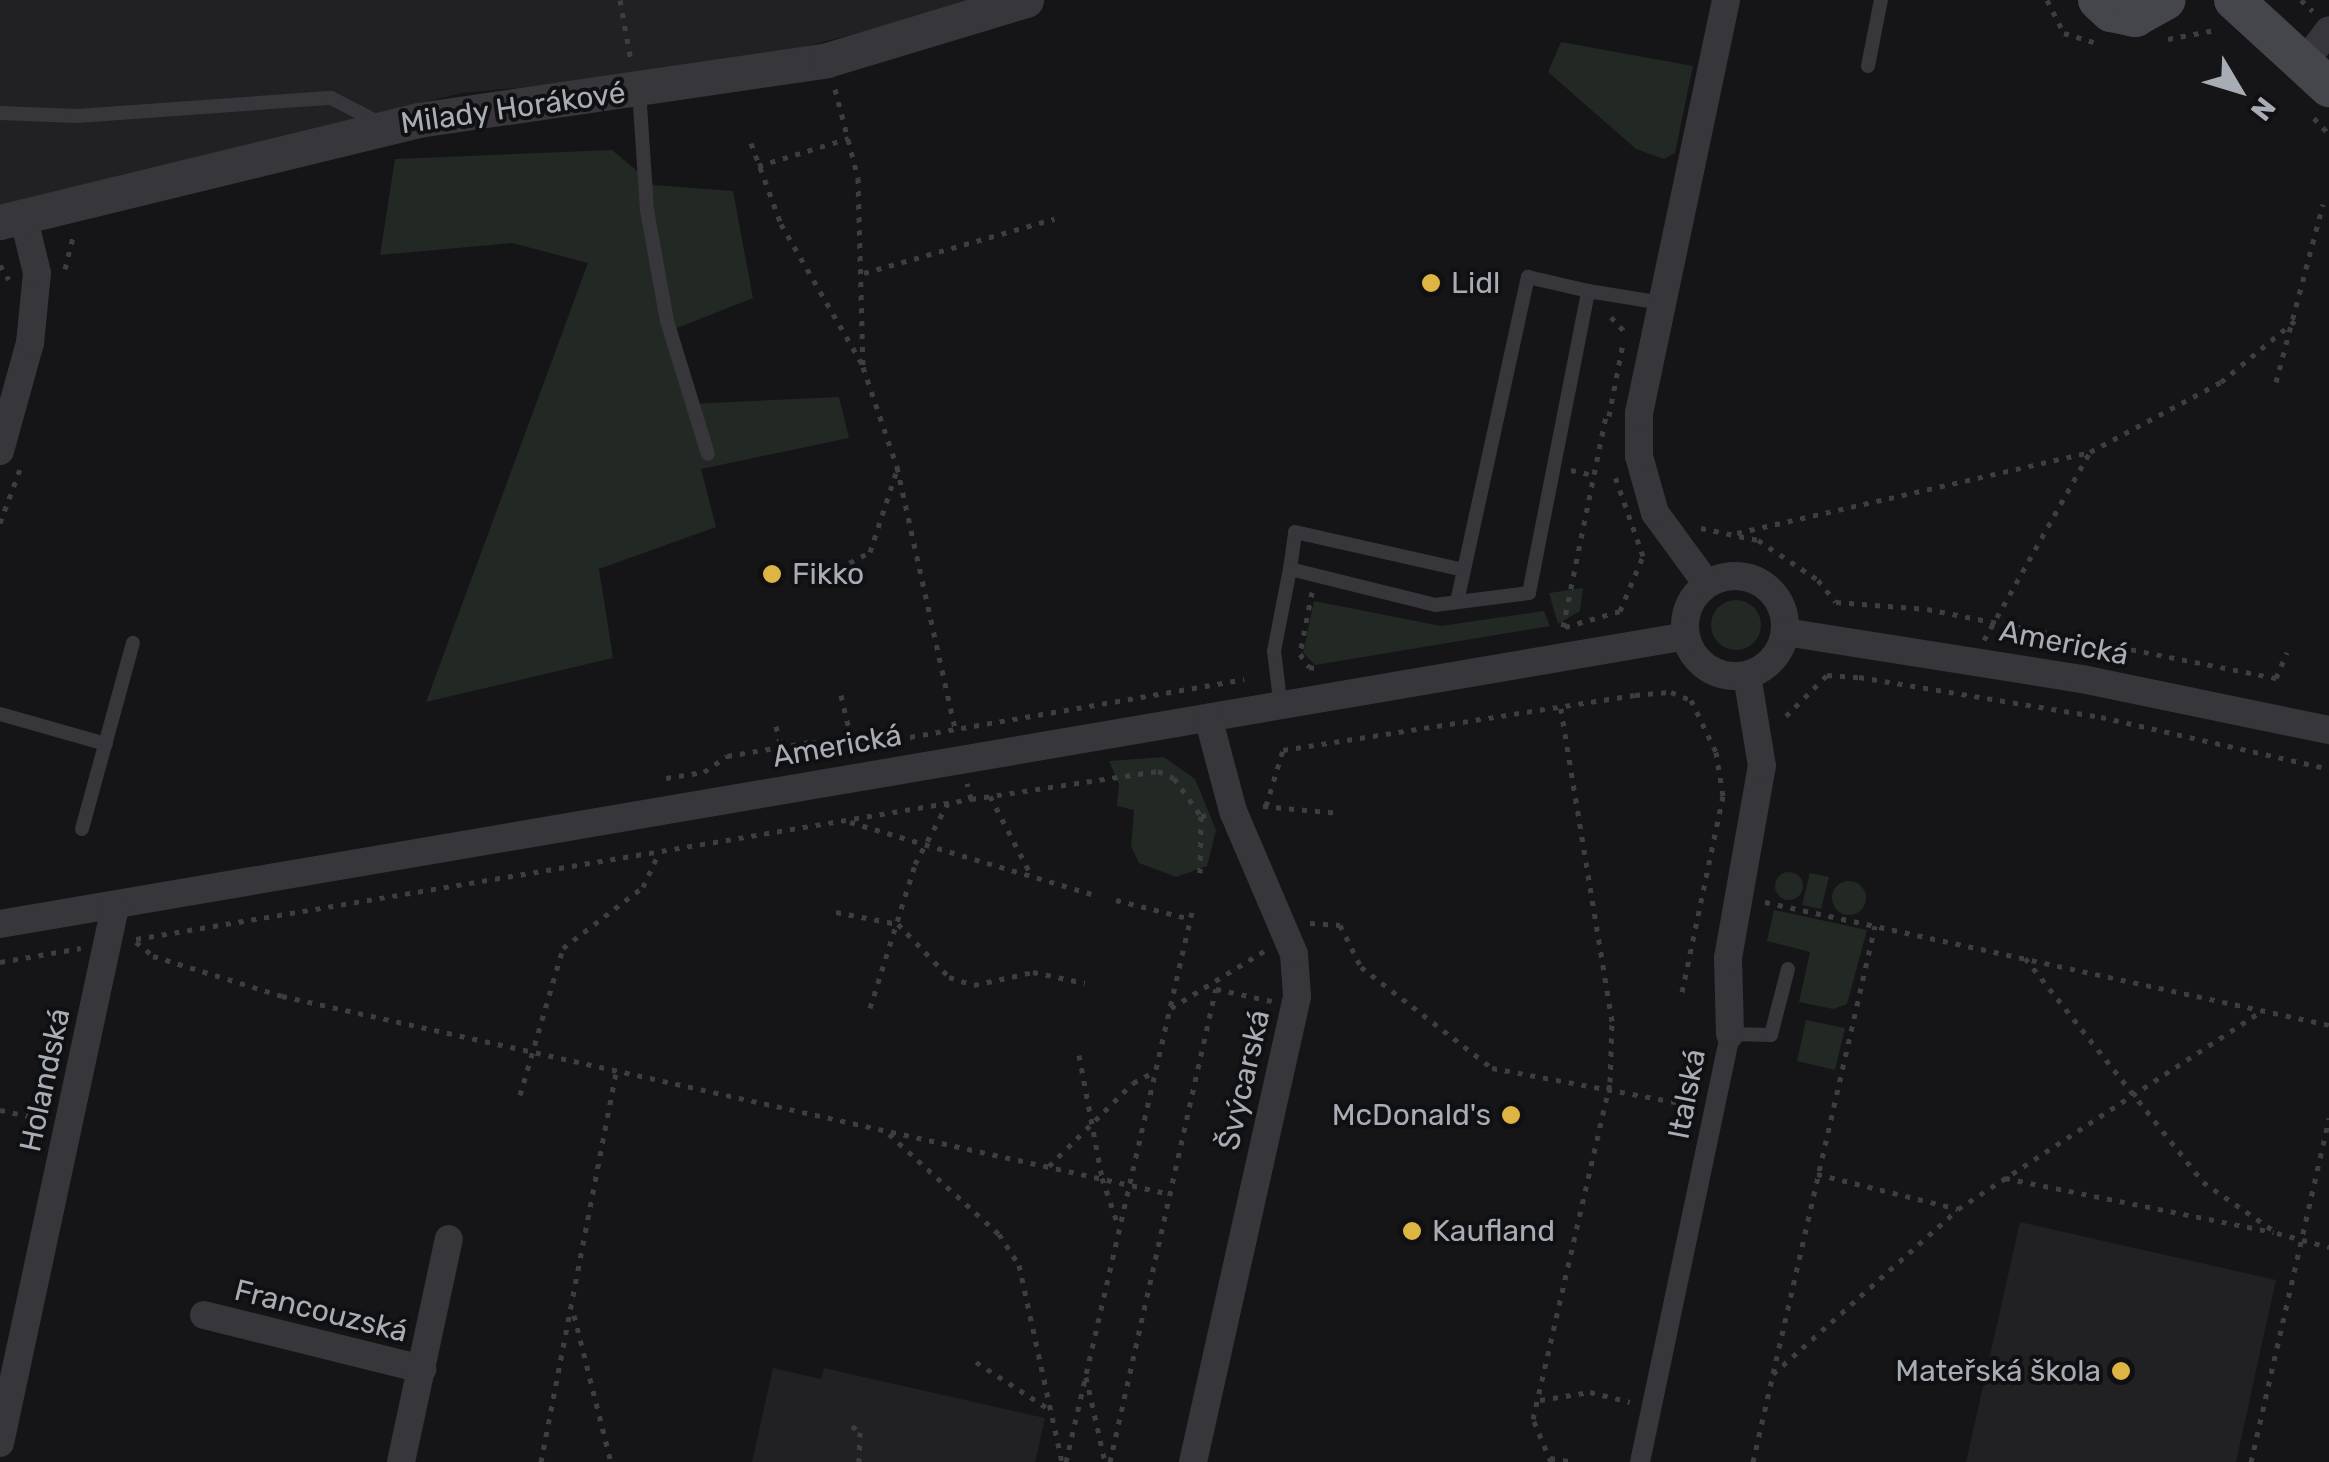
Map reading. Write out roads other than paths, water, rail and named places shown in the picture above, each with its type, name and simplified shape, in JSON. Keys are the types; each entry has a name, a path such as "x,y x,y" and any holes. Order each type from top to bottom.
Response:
{"main road":[{"path":"2098,0 2112,12 2134,17 2166,0"},
{"path":"2228,14 2313,86"}],"street":[{"name":"Milady Horákové","path":"12,218 388,126 827,60 1026,0"},
{"path":"1707,584 1655,513 1639,456 1639,413 1726,0"},
{"path":"2313,86 2329,30"},
{"path":"0,451 30,343 37,274 12,218"},
{"path":"1734,576 1761,583 1780,604 1785,632 1776,656 1747,675 1712,671 1686,636 1689,607 1707,584 1734,576"},
{"name":"Americká","path":"1785,632 1973,659 2329,730"},
{"name":"Americká","path":"0,924 910,766 1209,721 1686,636"},
{"name":"Italská","path":"1640,1462 1719,1110 1730,1034 1728,958 1742,897 1762,766 1747,675"},
{"name":"Švýcarská","path":"1193,1462 1262,1146 1290,999 1294,954 1233,810 1209,721"},
{"name":"Holandská","path":"0,1442 115,907"},
{"name":"Francouzská","path":"401,1462 449,1240"},
{"name":"Francouzská","path":"204,1315 422,1369"}],"lane":[{"path":"1868,66 1881,0"},
{"path":"640,89 647,210 667,322 708,454"},
{"path":"0,113 78,116 331,98 388,126"},
{"path":"1457,602 1528,277 1662,303"},
{"path":"1290,568 1435,605 1529,593 1588,291"},
{"path":"1282,708 1274,651 1295,532 1464,570"},
{"path":"82,830 133,642"},
{"path":"0,714 106,744"},
{"path":"1730,1034 1771,1035 1788,969"}],"place":[{"name":"Lidl","path":"1431,283"},
{"name":"Fikko","path":"772,574"},
{"name":"McDonald's","path":"1511,1115"},
{"name":"Kaufland","path":"1412,1231"},
{"name":"Mateřská škola","path":"2121,1371"}]}
